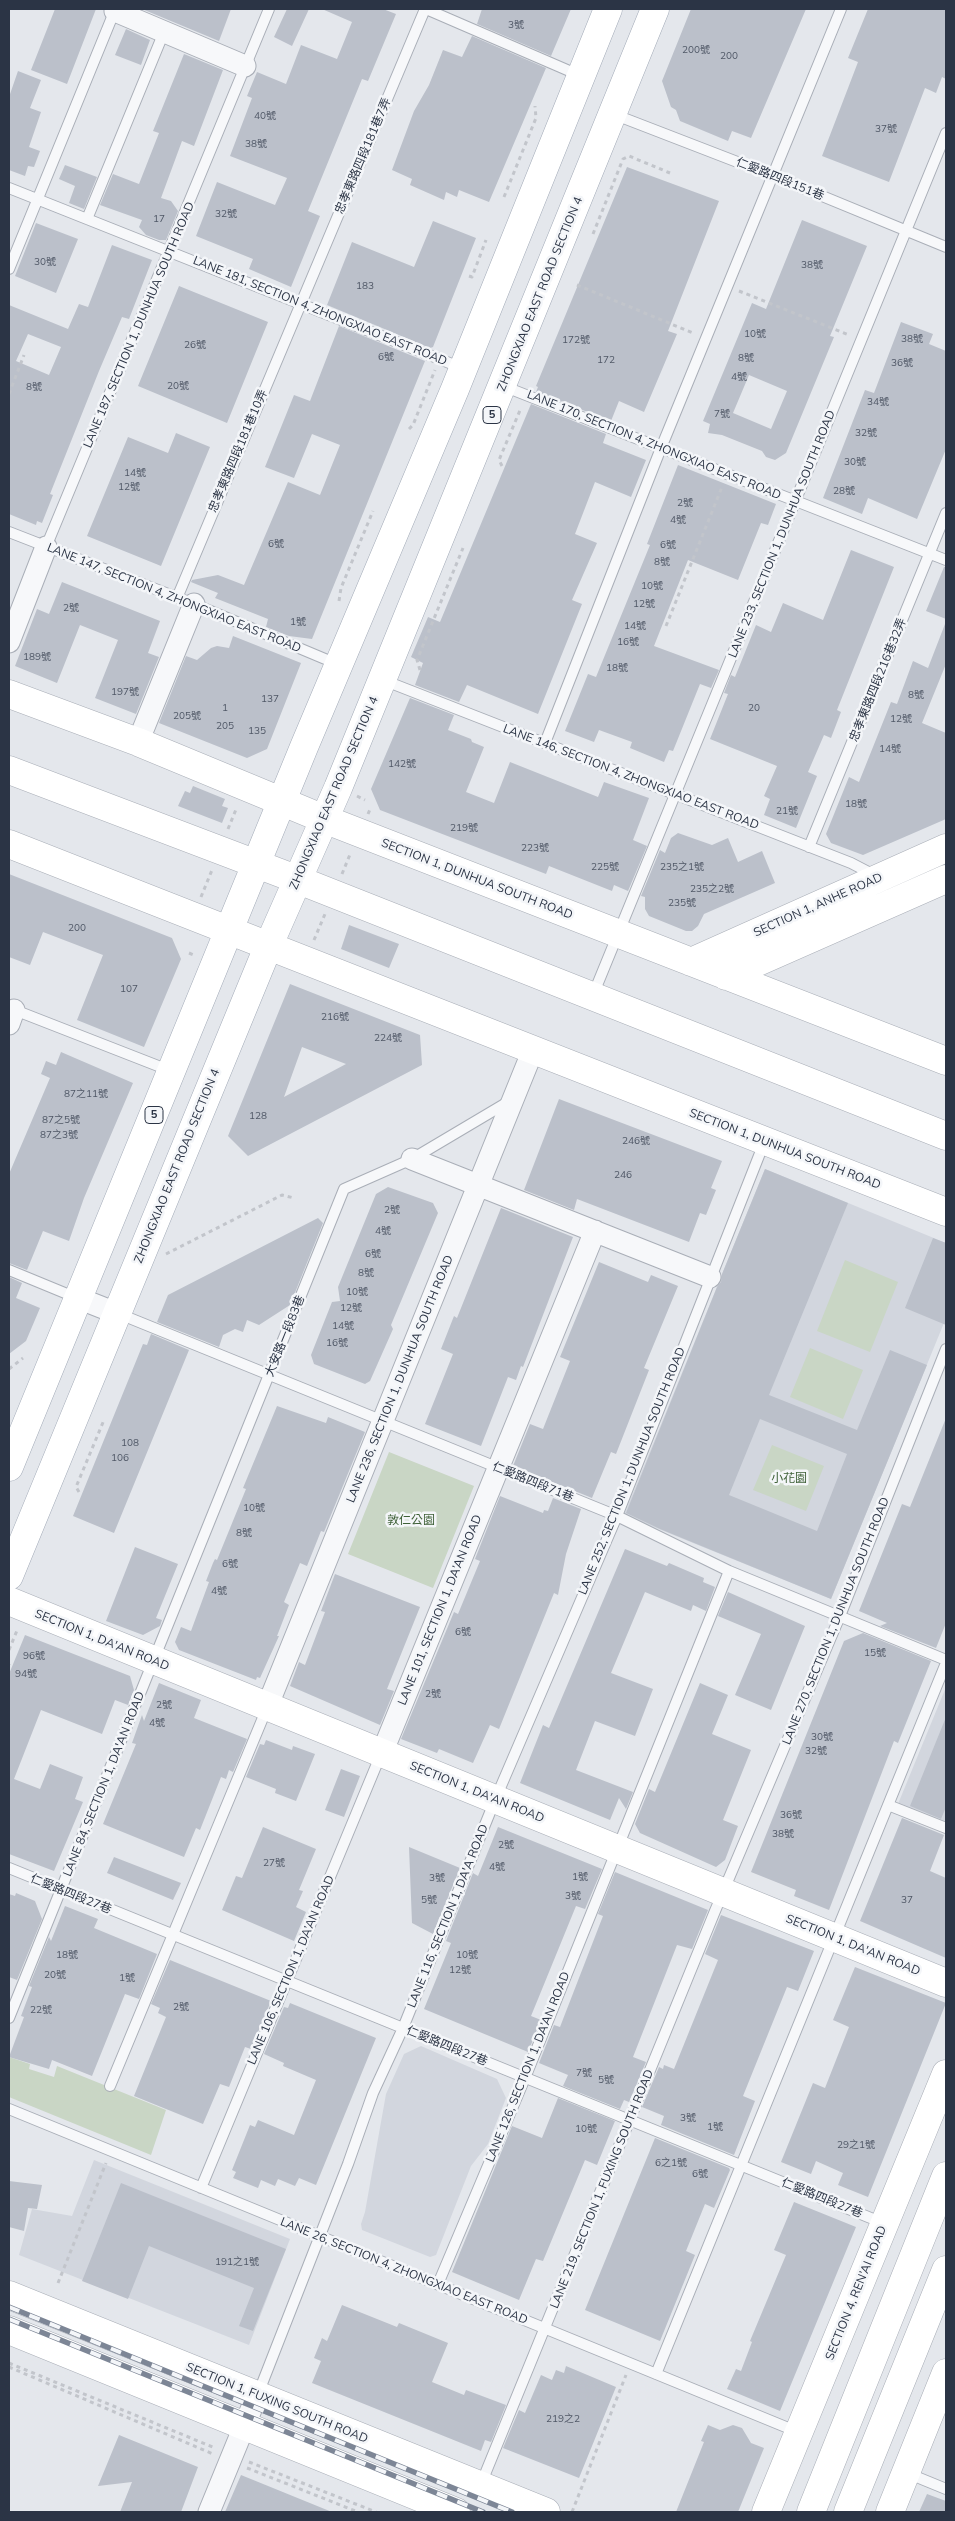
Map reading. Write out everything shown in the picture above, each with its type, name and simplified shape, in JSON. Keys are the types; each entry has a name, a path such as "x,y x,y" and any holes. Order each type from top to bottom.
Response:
{"main road":[{"name":"5","path":"9,1467 228,931 340,665 450,367 582,76 608,9"},
{"name":"ZHONGXIAO EAST ROAD SECTION 4","path":"9,1576 296,879 324,819 496,405 502,385 655,9"},
{"name":"SECTION 1, DUNHUA SOUTH ROAD","path":"9,694 138,742 324,819 946,1061"},
{"path":"9,770 296,879 946,1136"},
{"name":"SECTION 1, DUNHUA SOUTH ROAD","path":"9,844 946,1212"},
{"name":"SECTION 1, ANHE ROAD","path":"691,962 946,848"},
{"path":"726,976 946,879"},
{"name":"SECTION 1, DA'AN ROAD","path":"9,1601 946,1983"},
{"name":"SECTION 4, REN’AI ROAD","path":"766,2512 946,2074"},
{"path":"811,2512 946,2176"},
{"path":"848,2512 946,2270"},
{"name":"SECTION 1, FUXING SOUTH ROAD","path":"9,2295 546,2512"},
{"path":"9,2330 456,2512"},
{"path":"890,2512 946,2373"}],"street":[{"path":"115,10 245,66"},
{"name":"LANE 187, SECTION 1, DUNHUA SOUTH ROAD","path":"9,642 46,547"},
{"path":"138,742 185,601"},
{"name":"LANE 236, SECTION 1, DUNHUA SOUTH ROAD","path":"267,1707 533,1050"},
{"path":"412,1159 710,1276"},
{"name":"LANE 101, SECTION 1, DA’AN ROAD","path":"382,1753 595,1231"},
{"path":"78,1298 116,1313"},
{"path":"209,2512 258,2395"}],"lane":[{"name":"LANE 187, SECTION 1, DUNHUA SOUTH ROAD","path":"46,547 269,9"},
{"path":"426,9 582,76"},
{"name":"忠孝東路四段181巷7弄","path":"300,304 426,9"},
{"path":"545,743 726,286 841,9"},
{"path":"9,270 115,10"},
{"path":"87,219 164,32"},
{"name":"仁愛路四段151巷","path":"612,114 772,175 946,247"},
{"name":"LANE 233, SECTION 1, DUNHUA SOUTH ROAD","path":"593,996 946,133"},
{"name":"LANE 181, SECTION 4, ZHONGXIAO EAST ROAD","path":"9,188 170,251 450,367"},
{"name":"忠孝東路四段181巷10弄","path":"185,601 300,304"},
{"name":"LANE 170, SECTION 4, ZHONGXIAO EAST ROAD","path":"502,385 726,475 946,560"},
{"name":"忠孝東路四段216巷32弄","path":"809,847 946,513"},
{"name":"LANE 147, SECTION 4, ZHONGXIAO EAST ROAD","path":"9,532 185,601 340,665"},
{"name":"LANE 146, SECTION 4, ZHONGXIAO EAST ROAD","path":"382,680 676,793 880,877"},
{"path":"11,1014 172,1071"},
{"name":"大安路一段83巷","path":"154,1661 344,1189 412,1159 513,1099"},
{"name":"LANE 252, SECTION 1, DUNHUA SOUTH ROAD","path":"495,1800 617,1516 710,1276 765,1141"},
{"path":"9,1270 78,1298"},
{"name":"仁愛路四段71巷","path":"116,1313 617,1516 729,1571 946,1662"},
{"name":"LANE 270, SECTION 1, DUNHUA SOUTH ROAD","path":"723,1892 942,1375 946,1349"},
{"name":"LANE 126, SECTION 1, DA’AN ROAD","path":"438,2284 525,2078 729,1571"},
{"name":"LANE 84, SECTION 1, DA'AN ROAD","path":"9,2018 154,1661"},
{"path":"656,2374 743,2166 946,1662"},
{"path":"110,2086 267,1707"},
{"name":"LANE 106, SECTION 1, DA’AN ROAD","path":"201,2188 382,1753"},
{"name":"LANE 116, SECTION 1, DA'A ROAD","path":"258,2395 373,2093 403,2028 495,1800"},
{"path":"888,1805 946,1828"},
{"name":"仁愛路四段27巷","path":"9,1868 885,2224"},
{"name":"LANE 219, SECTION 1, FUXING SOUTH ROAD","path":"480,2486 723,1892"},
{"name":"LANE 26, SECTION 4, ZHONGXIAO EAST ROAD","path":"9,2109 319,2238 438,2284 799,2432"},
{"path":"906,2472 946,2488"}],"path":[{"path":"504,197 536,118 535,106"},
{"path":"592,234 623,159 629,156 670,173"},
{"path":"469,276 472,277 486,240"},
{"path":"576,285 706,338"},
{"path":"726,286 861,340"},
{"path":"9,394 24,356"},
{"path":"409,429 450,367"},
{"path":"502,466 500,460 524,400"},
{"path":"666,626 726,475"},
{"path":"339,601 341,588 373,511"},
{"path":"420,670 417,660 463,548"},
{"path":"228,831 240,800"},
{"path":"343,873 354,844"},
{"path":"201,898 213,867"},
{"path":"314,942 325,915"},
{"path":"158,1258 282,1195 294,1198"},
{"path":"9,1370 23,1358"},
{"path":"79,1492 76,1487 104,1420"},
{"path":"58,2283 111,2151"},
{"path":"9,2363 358,2512"},
{"path":"572,2512 631,2363"},
{"path":"9,2367 232,2458 376,2512"}],"shaded area":[{"path":"765,1169 946,1243 946,1318 831,1599 624,1515"},
{"path":"946,1687 946,1824 898,1804"},
{"path":"421,2046 497,2079 506,2098 488,2144 471,2166 436,2255 430,2257 362,2230 361,2224 365,2212 386,2094 404,2054"},
{"path":"94,2160 290,2239 249,2345 19,2255 32,2209 72,2216"}],"green space":[{"path":"845,1260 898,1282 870,1352 817,1331"},
{"path":"810,1348 863,1370 843,1419 790,1397"},
{"name":"小花園","path":"772,1445 824,1466 806,1511 753,1490"},
{"name":"敦仁公園","path":"389,1452 474,1486 433,1588 348,1554"},
{"path":"9,2057 30,2064 29,2069 54,2077 57,2066 166,2110 151,2155 9,2097"}],"building":[{"path":"55,9 96,9 67,84 31,70"},
{"path":"142,9 231,9 219,41"},
{"path":"287,9 309,9 292,46 274,37"},
{"path":"322,9 383,9 396,14 368,81 362,79 308,211 320,216 291,287 249,269 253,259 196,236 217,182 275,205 287,178 230,156 252,98 247,96 257,72 286,84 301,45 337,59 352,22"},
{"path":"482,9 571,9 551,56 477,24"},
{"path":"691,9 806,9 751,138 732,131 728,141 680,121 676,110 671,107 662,81"},
{"path":"868,9 946,9 946,79 942,77 936,93 925,88 889,182 822,156 858,62 848,58"},
{"path":"126,29 150,40 141,65 115,55"},
{"path":"472,36 546,68 489,202 459,190 457,197 446,192 444,200 410,185 412,179 392,170 414,111 429,85 443,50 462,57"},
{"path":"184,54 223,70 194,146 182,141 161,198 171,201 178,211 166,240 159,240 146,235 139,227 142,220 100,205 113,174 139,184 159,133 153,131"},
{"path":"18,71 41,80 30,108 41,112 29,147 40,151 34,167 28,166 25,176 9,170 9,97"},
{"path":"65,165 97,177 84,209 69,203 75,186 59,179"},
{"path":"627,167 719,201 668,331 677,334 644,412 619,401 611,421 536,392 538,387 536,386"},
{"path":"802,220 867,246 830,336 834,337 786,453 775,460 766,457 762,451 722,435 708,433 710,424 703,421 752,303 766,309","holes":["749,375 787,391 771,429 733,413"]},
{"path":"433,221 476,238 433,347 430,348 327,305 352,242 414,267"},
{"path":"36,223 78,239 56,293 15,276"},
{"path":"112,245 152,260 129,319 122,317 99,371 50,494 53,495 42,523 37,521 36,525 9,514 9,305 68,329 79,304 88,307","holes":["28,334 61,347 49,375 16,361"]},
{"path":"179,286 268,322 227,423 138,386"},
{"path":"901,322 933,334 929,344 946,351 946,449 917,519 868,498 862,514 823,498 865,390 874,393"},
{"path":"339,326 425,361 312,639 289,636 266,627 268,619 215,598 218,593 191,582 192,580 218,575 244,585 288,482 320,495 340,445 312,434 294,478 265,467 294,395 310,401"},
{"path":"531,404 606,434 603,443 646,460 631,497 595,482 575,534 597,543 572,600 582,604 538,714 467,685 459,702 415,685 423,663 411,657 428,617 440,622"},
{"path":"176,433 210,447 161,566 87,536 128,437 168,453"},
{"path":"678,465 776,504 768,525 761,523 738,580 688,560 654,646 719,670 711,688 700,684 673,751 669,750 664,762 630,748 632,742 599,730 594,742 565,731 588,674 596,677 650,545 647,544"},
{"path":"851,550 894,567 837,710 841,712 831,738 824,735 808,772 817,776 796,828 764,815 770,799 764,796 777,766 710,739 728,694 724,693 731,675 735,677 756,625 771,632 783,603 823,620"},
{"path":"944,567 946,567 946,619 926,611"},
{"path":"62,582 160,621 148,653 159,657 136,714 95,698 118,640 80,625 57,683 15,666 37,609 49,614"},
{"path":"945,624 946,664 922,723 946,733 946,819 863,855 831,843 826,834 849,777 859,782 891,702 897,704 913,661 928,668"},
{"path":"233,636 301,663 267,749 247,758 159,723 186,656 197,660 211,648 217,646 229,648"},
{"path":"410,698 454,715 448,730 471,739 472,742 484,747 466,792 494,803 510,762 598,797 604,782 649,798 633,840 647,846 628,891 614,885 612,891 549,866 546,874 380,810 371,789"},
{"path":"193,786 225,799 222,806 228,808 222,823 178,806 185,791 190,793"},
{"path":"678,833 712,845 728,838 738,862 762,851 775,883 704,914 698,926 692,931 686,931 649,916 645,909 645,897 641,896 660,850 665,853 671,838"},
{"path":"9,874 172,938 181,959 144,1047 77,1020 103,955 43,932 30,965 9,957"},
{"path":"349,925 399,944 389,968 341,949"},
{"path":"290,984 420,1035 422,1065 248,1156 228,1136","holes":["302,1047 346,1064 284,1097"]},
{"path":"61,1052 133,1083 84,1198 69,1241 43,1231 27,1270 9,1263 9,1174 50,1078 41,1074 46,1061 56,1065"},
{"path":"559,1099 722,1161 711,1188 716,1190 706,1215 700,1213 689,1242 577,1199 574,1210 524,1190"},
{"path":"765,1169 848,1203 769,1395 857,1430 890,1350 927,1365 831,1599 660,1529 626,1513 717,1287 721,1282 722,1274","holes":["760,1419 847,1454 817,1531 729,1495"]},
{"path":"388,1187 433,1203 438,1213 391,1325 393,1329 370,1381 365,1384 314,1364 311,1355 332,1302 340,1301 338,1287 376,1194"},
{"path":"501,1208 573,1237 523,1367 521,1366 516,1380 508,1377 481,1446 425,1424 453,1354 441,1349 454,1316 457,1318"},
{"path":"318,1218 323,1223 290,1305 259,1325 247,1320 243,1332 235,1329 223,1335 219,1347 157,1322 168,1295"},
{"path":"933,1238 946,1243 946,1325 905,1308"},
{"path":"599,1262 648,1282 651,1275 678,1286 644,1368 649,1370 616,1454 611,1452 592,1498 513,1466 530,1424 543,1429 570,1361 560,1357"},
{"path":"9,1277 22,1283 16,1298 40,1308 26,1341 9,1354"},
{"path":"151,1334 189,1350 114,1533 73,1516 143,1344 147,1345"},
{"path":"277,1406 326,1423 328,1417 365,1432 324,1532 321,1531 307,1566 300,1563 284,1602 289,1605 277,1636 279,1636 260,1678 257,1677 256,1680 179,1650 175,1642 181,1627 191,1631 209,1582 206,1581 215,1559 217,1560 246,1489 243,1488"},
{"path":"946,1418 946,1623 936,1648 880,1626 887,1623 859,1611 902,1504 910,1507"},
{"path":"500,1496 543,1513 544,1510 548,1511 553,1498 581,1509 566,1554 558,1595 554,1593 499,1729 490,1725 473,1763 439,1749 437,1753 401,1739 454,1612 458,1614 480,1561 475,1559"},
{"path":"135,1547 178,1564 156,1618 162,1620 160,1626 143,1635 106,1621"},
{"path":"625,1549 667,1566 669,1563 704,1578 703,1582 715,1587 706,1611 693,1605 691,1611 645,1592 611,1673 653,1689 635,1736 595,1721 576,1770 633,1792 626,1809 619,1798 610,1820 520,1783 543,1725 549,1728"},
{"path":"335,1574 420,1607 387,1689 394,1691 380,1725 290,1686 299,1662 305,1665 325,1612 321,1611"},
{"path":"728,1592 805,1626 771,1710 735,1695 761,1634 718,1616"},
{"path":"863,1633 931,1661 898,1743 894,1741 829,1910 794,1896 796,1890 751,1872 844,1641"},
{"path":"25,1635 130,1676 134,1690 128,1705 115,1700 102,1734 41,1710 14,1779 40,1789 50,1764 83,1777 75,1799 83,1802 54,1871 9,1854 9,1674"},
{"path":"159,1683 201,1700 194,1718 247,1739 233,1772 229,1770 226,1779 221,1777 200,1830 196,1828 184,1857 103,1824 136,1744 132,1743 142,1715 144,1721"},
{"path":"700,1683 728,1695 712,1734 751,1750 723,1820 738,1826 725,1860 716,1867 640,1833 635,1824 649,1789 655,1792"},
{"path":"946,1717 946,1807 941,1819 910,1806"},
{"path":"266,1740 292,1750 293,1746 315,1754 296,1801 275,1793 276,1789 246,1777 260,1744 264,1745"},
{"path":"341,1769 360,1776 344,1817 325,1810"},
{"path":"902,1818 944,1835 930,1871 946,1878 946,1958 860,1921"},
{"path":"263,1827 316,1849 299,1890 303,1891 296,1907 306,1912 294,1941 222,1910 236,1876 242,1878"},
{"path":"498,1827 602,1869 585,1909 576,1906 531,2016 541,2020 528,2052 424,2009 451,1943 446,1941 473,1873 478,1876"},
{"path":"409,1847 460,1868 433,1934 412,1923"},
{"path":"114,1857 181,1883 173,1900 107,1873"},
{"path":"615,1872 708,1910 692,1949 677,1945 633,2057 646,2062 629,2102 624,2100 620,2109 563,2086 568,2075 539,2063 554,2025 560,2027 603,1916 598,1914"},
{"path":"16,1893 35,1901 42,1919 17,1980 9,1977 9,1894 15,1896"},
{"path":"65,1906 98,1919 94,1928 157,1954 139,1999 125,1994 92,2076 52,2060 49,2069 9,2057 24,2017 21,2016 32,1987 29,1986 49,1937 51,1941"},
{"path":"721,1915 814,1951 798,1991 787,1987 743,2096 755,2101 734,2155 661,2125 664,2116 642,2107 659,2067 663,2069 664,2065 674,2069 718,1960 705,1954"},
{"path":"170,1960 271,2001 251,2049 245,2047 229,2087 220,2084 203,2124 134,2096 166,2017 158,2013 160,2008 151,2004"},
{"path":"855,1967 946,2003 868,2197 838,2185 843,2173 816,2161 811,2174 781,2162 813,2083 825,2088 849,2027 833,2020"},
{"path":"290,2003 376,2038 316,2185 299,2178 295,2186 278,2179 275,2186 261,2180 258,2188 233,2178 236,2172 232,2170 250,2125 255,2127 258,2120 294,2135 316,2080 283,2066 284,2063 264,2054 284,2007 288,2008"},
{"path":"558,2098 615,2121 597,2165 585,2160 543,2261 536,2259 519,2300 452,2272 512,2126 542,2138"},
{"path":"655,2138 730,2170 714,2208 705,2204 686,2251 695,2255 660,2341 585,2310"},
{"path":"9,2181 42,2185 37,2209 28,2208 24,2231 9,2227"},
{"path":"121,2183 286,2249 253,2331 239,2326 254,2288 149,2246 128,2299 82,2281"},
{"path":"794,2202 856,2227 780,2411 727,2389 736,2369 741,2371 752,2342 750,2341 786,2255 774,2250"},
{"path":"342,2305 397,2327 399,2323 448,2343 432,2382 464,2395 466,2390 506,2405 491,2442 485,2440 481,2451 312,2383 321,2361 314,2358 322,2338 327,2341"},
{"path":"566,2366 616,2387 579,2478 503,2448 519,2410 525,2413 541,2375 552,2380 556,2370 564,2373"},
{"path":"708,2425 720,2430 733,2425 742,2428 751,2443 764,2448 738,2512 676,2512 704,2442 701,2441"},
{"path":"119,2435 198,2467 181,2512 120,2512 132,2482 98,2486"},
{"path":"241,2475 332,2512 225,2512"},
{"path":"927,2494 946,2501 946,2512 919,2512"}],"railway":[{"path":"9,2307 512,2512"},
{"path":"9,2319 483,2512"}]}
